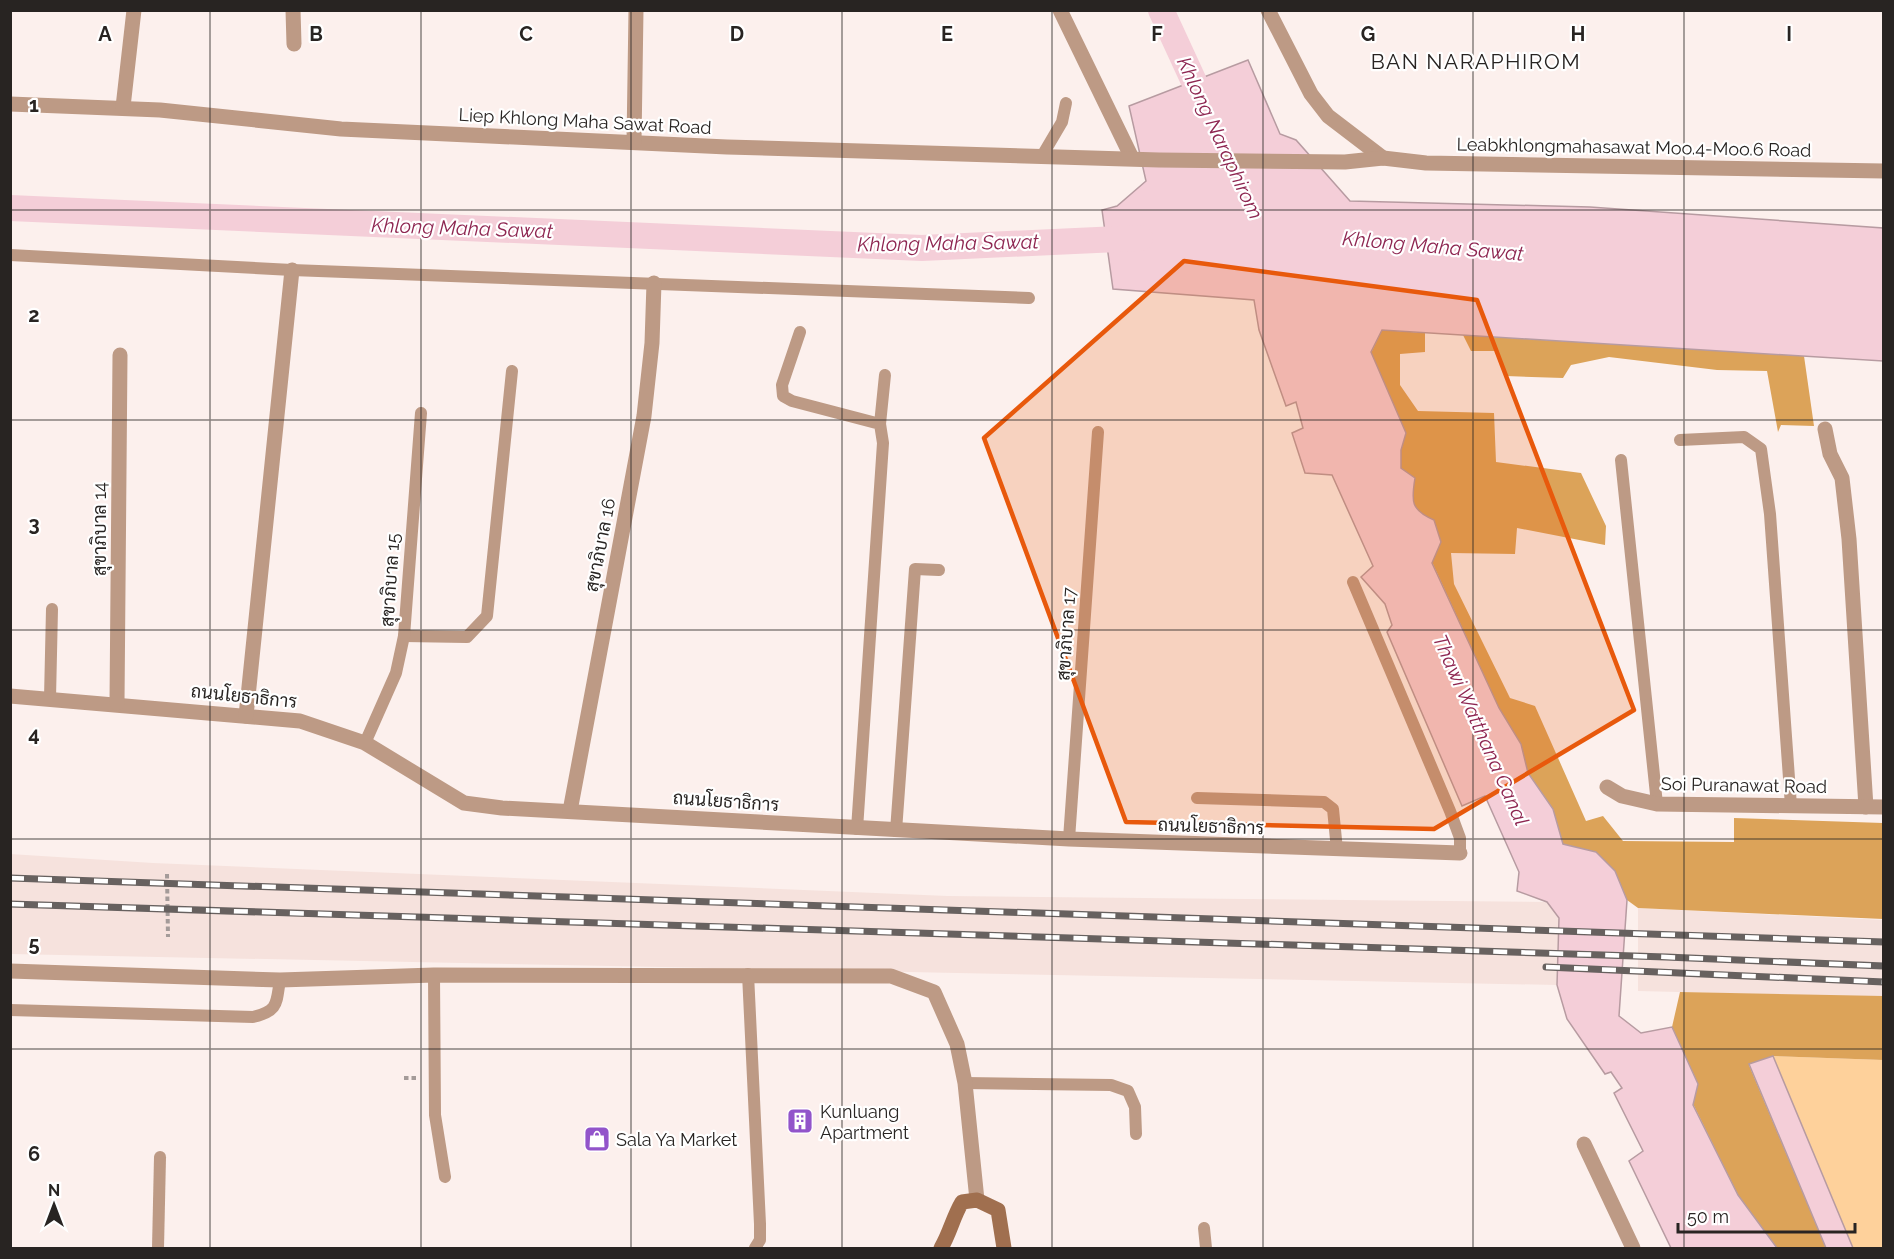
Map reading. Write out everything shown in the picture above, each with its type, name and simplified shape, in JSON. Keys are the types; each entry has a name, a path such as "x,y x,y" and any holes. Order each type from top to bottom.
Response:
{"main road":[{"path":"948,1245 954,1216 962,1202 977,1200 998,1210 1004,1248"}],"street":[{"path":"123,107 134,10"},
{"path":"292,10 294,44"},
{"path":"634,142 636,10"},
{"path":"1060,10 1132,158"},
{"path":"1268,10 1311,94 1328,116 1383,158"},
{"name":"Liep Khlong Maha Sawat Road","path":"10,104 123,107 341,129 634,142 1159,160 1345,162"},
{"name":"Leabkhlongmahasawat Moo.4-Moo.6 Road","path":"1345,162 1383,158 1426,164 1884,171"},
{"path":"246,716 292,270"},
{"name":"สุขาภิบาล 16","path":"570,811 644,416 652,343 654,284"},
{"name":"สุขาภิบาล 14","path":"117,703 120,355"},
{"path":"1825,429 1830,454 1842,478 1849,539 1866,807"},
{"name":"ถนนโยธาธิการ","path":"10,696 117,703 300,721 365,743 464,803 502,808 897,831 1337,850 1460,853"},
{"name":"Soi Puranawat Road","path":"1607,788 1623,796 1657,804 1884,807"},
{"path":"10,970 280,980 434,975 891,976 934,992 957,1044 966,1083 977,1200"},
{"path":"1584,1144 1634,1248"}],"lane":[{"path":"1042,156 1059,129 1065,115 1066,103"},
{"path":"10,255 292,270 1029,298"},
{"path":"800,332 782,385 783,396 792,401 880,424"},
{"path":"404,636 467,637 488,616 512,371"},
{"path":"857,829 883,443 880,424 885,375"},
{"name":"สุขาภิบาล 15","path":"365,743 396,673 404,636 421,413"},
{"name":"สุขาภิบาล 17","path":"1069,839 1098,432"},
{"path":"1680,440 1744,437 1761,449 1770,514 1791,806"},
{"path":"1621,460 1657,804"},
{"path":"897,831 915,569 939,570"},
{"path":"1353,582 1450,811 1460,838 1460,853"},
{"path":"50,698 52,609"},
{"path":"1197,798 1324,802 1334,809 1337,850"},
{"path":"748,974 760,1224 760,1240 754,1248"},
{"path":"434,975 435,1115 445,1177"},
{"path":"10,1010 253,1017 267,1014 275,1007 280,980"},
{"path":"966,1083 1111,1085 1128,1091 1134,1107 1136,1134"},
{"path":"158,1248 160,1157"},
{"path":"1204,1228 1206,1248"}],"path":[{"path":"167,874 168,937"}],"highlighted area":[{"path":"1184,261 1477,300 1634,710 1434,829 1126,822 984,438"}],"shaded area":[{"path":"1382,330 1425,333 1425,352 1400,354 1400,385 1418,411 1494,413 1496,462 1581,473 1606,526 1605,545 1517,528 1515,554 1451,553 1454,584 1510,698 1535,706 1586,821 1603,816 1623,841 1734,842 1734,818 1883,823 1883,919 1638,908 1627,900 1615,871 1596,852 1563,844 1553,809 1528,773 1521,744 1499,708 1432,562 1441,542 1434,520 1421,513 1414,504 1415,478 1401,468 1401,450 1406,433 1371,353"},
{"path":"1463,335 1804,356 1814,426 1781,425 1778,432 1767,371 1717,370 1609,357 1571,365 1563,378 1506,376 1498,351 1471,351"},
{"path":"10,854 153,863 948,896 1547,902 1559,918 1557,985 11,954"},
{"path":"1638,908 1883,920 1883,997 1638,991"},
{"path":"1680,992 1883,996 1883,1060 1773,1056 1749,1065 1826,1248 1777,1248 1738,1195 1693,1104 1698,1084 1672,1027"},
{"path":"1773,1056 1883,1060 1883,1248 1853,1248"}],"water":[{"name":"Thawi Watthana Canal","path":"1248,60 1280,134 1296,140 1350,201 1590,207 1883,228 1883,361 1382,330 1371,352 1406,433 1401,450 1401,468 1415,478 1414,504 1421,513 1434,520 1441,542 1432,563 1499,708 1521,744 1528,773 1553,809 1563,844 1596,852 1615,871 1627,900 1619,1016 1641,1033 1672,1027 1698,1084 1693,1105 1738,1195 1777,1248 1671,1248 1629,1161 1643,1151 1614,1093 1622,1088 1611,1072 1605,1074 1567,1019 1557,985 1559,918 1547,902 1517,891 1519,872 1485,796 1462,806 1387,632 1392,625 1385,604 1361,577 1373,566 1332,475 1305,473 1292,433 1303,428 1296,402 1286,406 1259,330 1254,300 1113,289 1102,210 1117,206 1146,181 1129,106"},
{"path":"1773,1056 1853,1248 1826,1248 1749,1064"}],"waterway":[{"name":"Khlong Naraphirom","path":"1161,10 1208,112"},
{"name":"Khlong Maha Sawat","path":"10,208 922,248 1140,238"}],"railway":[{"path":"10,878 1884,942"},
{"path":"10,904 1884,966"},
{"path":"1546,967 1884,982"}],"place":[{"name":"Kunluang Apartment","path":"800,1121"},
{"name":"Sala Ya Market","path":"597,1139"}],"district":[{"name":"BAN NARAPHIROM","path":"1476,61"}]}
